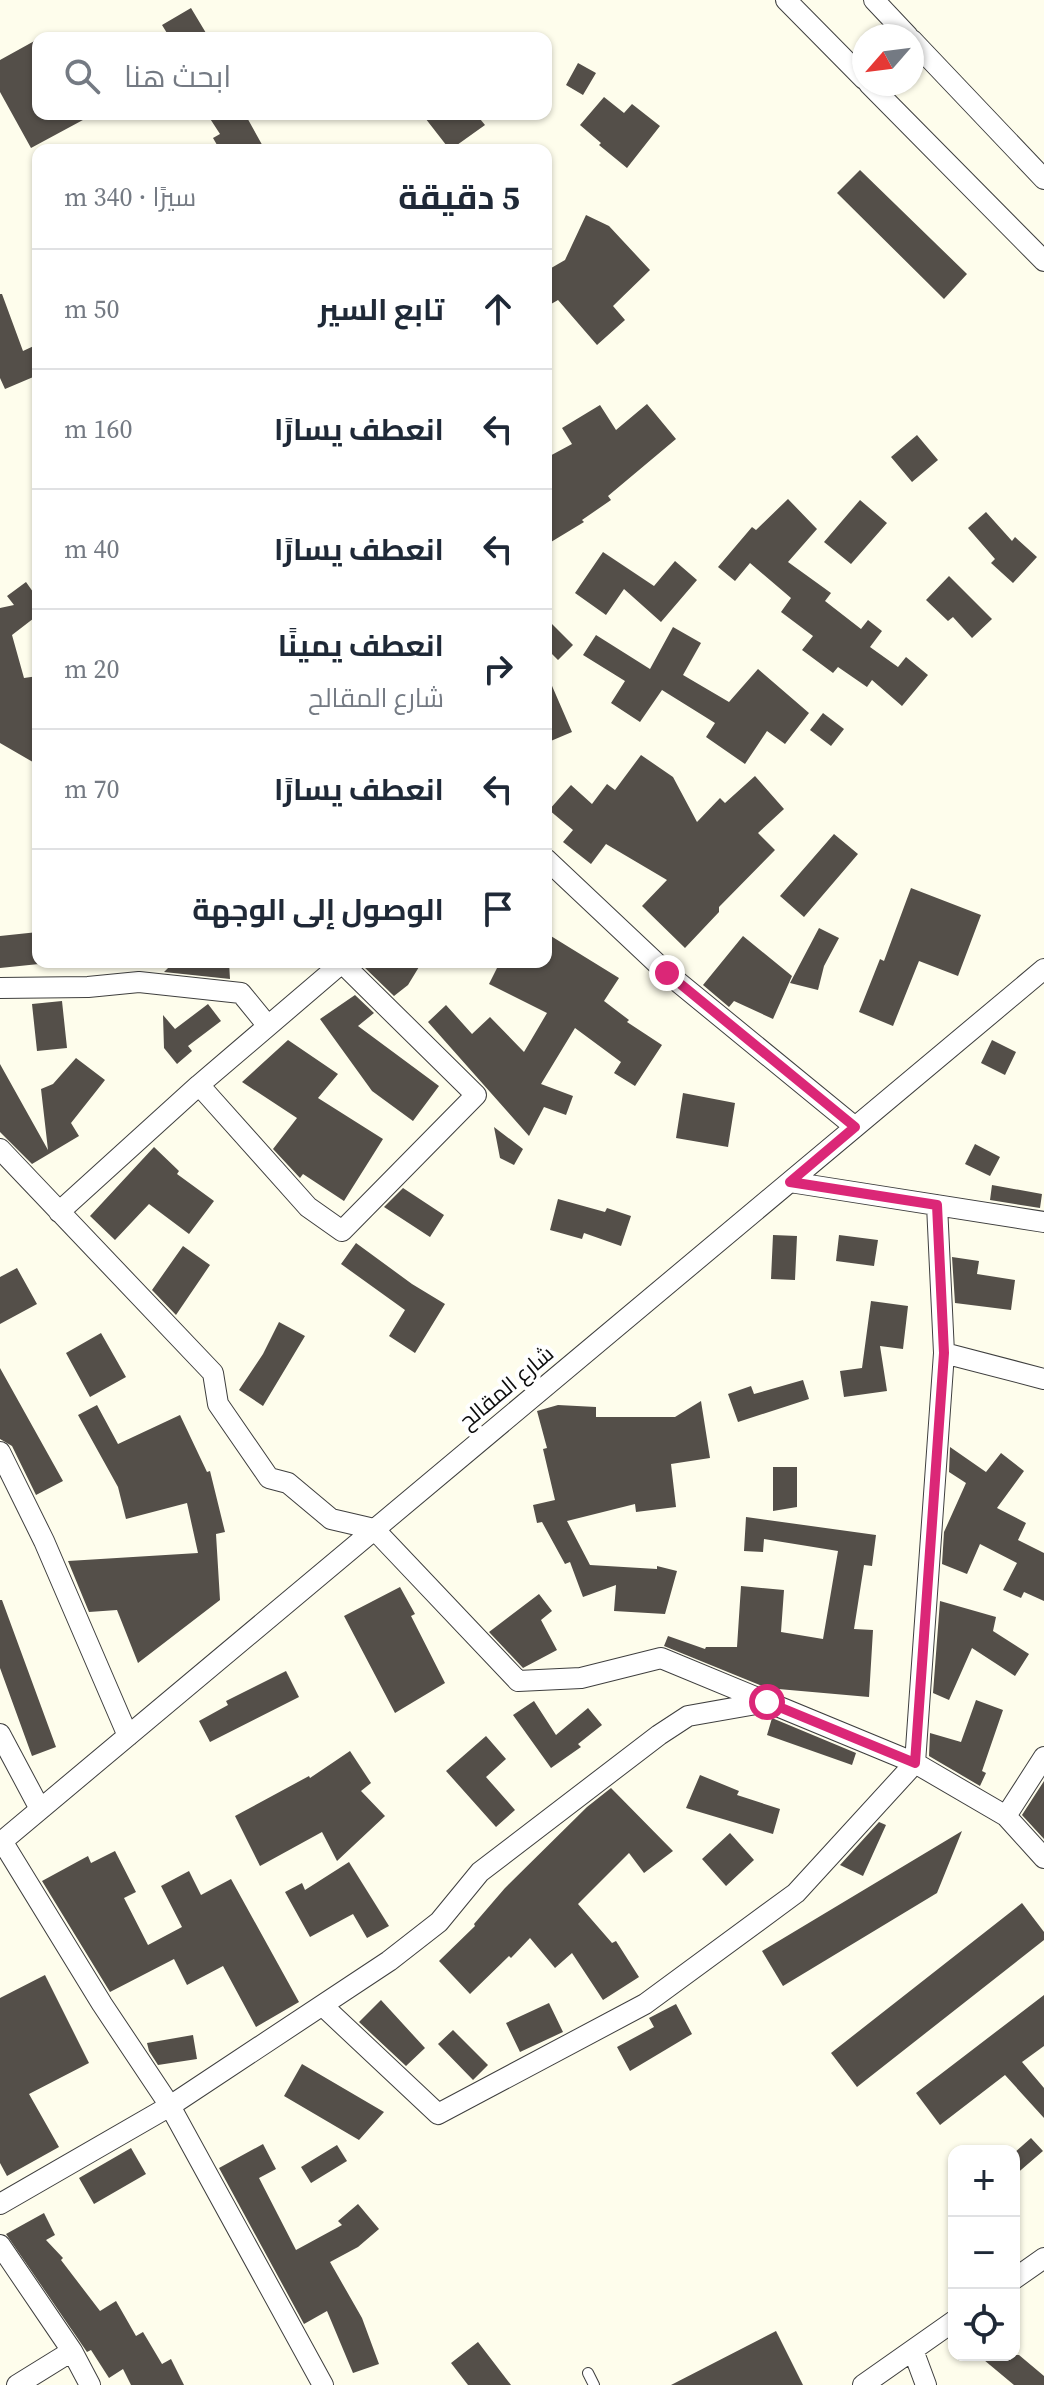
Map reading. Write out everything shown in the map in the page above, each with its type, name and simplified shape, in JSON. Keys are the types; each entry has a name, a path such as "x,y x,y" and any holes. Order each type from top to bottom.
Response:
{"street":[{"path":"786,0 852,67"},
{"path":"874,0 897,24"},
{"path":"924,53 1044,179"},
{"path":"881,96 1044,261"},
{"path":"552,865 667,973 855,1127"},
{"path":"59,1212 199,1085 337,968"},
{"path":"199,1085 308,1207 342,1231 476,1095 348,968"},
{"name":"شارع المقالح","path":"1,1842 1044,969"},
{"path":"0,988 88,987 139,982 241,993 268,1026"},
{"path":"0,1149 213,1373 218,1404 269,1478 288,1483 331,1519 374,1529 518,1681 581,1678 661,1658 915,1763 1006,1816 1044,1858"},
{"path":"790,1182 1044,1222"},
{"path":"323,2006 438,2114 645,2004 796,1893 915,1763 944,1353 937,1205"},
{"path":"944,1353 1044,1379"},
{"path":"0,1452 44,1541 128,1736"},
{"path":"0,2204 170,2106 389,1961 439,1922 480,1872 688,1716 767,1702"},
{"path":"0,1734 40,1809"},
{"path":"1006,1816 1044,1757"},
{"path":"1,1842 170,2106 323,2385"},
{"path":"0,2245 72,2351 90,2385"},
{"path":"1020,2275 1044,2258"},
{"path":"863,2385 948,2325"},
{"path":"913,2350 926,2385"},
{"path":"17,2385 72,2351"}],"lane":[{"path":"588,2373 594,2385"}],"building":[{"path":"191,8 205,32 166,32 162,25"},
{"path":"32,42 32,120 83,120 38,144 32,144 31,148 0,92 0,60"},
{"path":"578,63 596,73 583,95 566,85"},
{"path":"604,97 624,113 632,104 660,126 627,168 580,125"},
{"path":"211,120 248,120 262,144 216,144 213,138 220,134"},
{"path":"427,120 481,120 485,125 458,144 445,144"},
{"path":"860,170 967,274 944,299 837,193"},
{"path":"586,215 609,226 650,270 613,306 625,320 597,345 558,300 552,304 552,268 565,260"},
{"path":"2,294 23,351 32,347 32,378 5,389 0,378"},
{"path":"647,404 676,439 608,496 611,500 582,520 584,522 552,541 552,455 572,444 562,428 600,405 616,430"},
{"path":"917,435 938,460 912,482 891,457"},
{"path":"788,499 817,529 788,562 831,593 825,601 861,629 868,620 882,631 870,647 898,667 906,657 928,675 902,706 872,680 867,687 838,667 833,673 802,650 813,636 781,612 791,598 750,563 735,581 718,567 752,527 756,530"},
{"path":"860,500 887,523 851,564 824,542"},
{"path":"986,512 1012,541 1015,537 1037,557 1013,583 991,563 995,559 968,528"},
{"path":"603,552 654,586 675,561 697,580 661,622 624,589 606,615 575,593"},
{"path":"949,576 992,619 972,638 953,617 948,621 926,600"},
{"path":"26,582 32,590 32,620 12,635 24,678 32,677 32,762 0,743 0,608 14,605 7,596"},
{"path":"552,624 573,645 558,660 552,654"},
{"path":"673,627 701,643 683,675 729,702 758,669 809,713 785,744 767,731 745,764 706,737 715,723 662,690 640,722 611,703 625,681 583,655 596,635 650,669"},
{"path":"552,686 572,732 552,740"},
{"path":"823,713 844,729 831,746 810,730"},
{"path":"641,755 673,777 697,822 720,798 725,803 755,776 784,809 758,833 775,850 719,907 719,912 685,948 642,906 667,880 606,844 591,864 563,842 573,830 552,812 552,807 571,785 592,804 607,784 615,790"},
{"path":"834,834 858,854 804,917 780,896"},
{"path":"911,888 981,915 958,976 919,961 893,1026 859,1012 880,959 884,961"},
{"path":"819,928 839,938 824,966 818,990 790,983"},
{"path":"32,933 32,965 0,968 0,936"},
{"path":"743,936 792,976 773,1019 734,1001 729,1007 703,985"},
{"path":"552,937 619,978 604,1001 629,1020 627,1022 662,1045 635,1086 614,1073 621,1062 575,1028 541,1084 573,1096 566,1115 544,1107 529,1136 428,1022 446,1005 472,1034 490,1017 524,1052 547,1013 489,984 497,968 552,968"},
{"path":"168,968 229,968 230,979 164,972"},
{"path":"365,968 418,968 408,985 394,996"},
{"path":"355,995 374,1013 358,1026 439,1086 413,1121 372,1091 320,1019"},
{"path":"62,1001 67,1048 37,1051 32,1004"},
{"path":"208,1004 221,1021 188,1046 192,1051 177,1064 164,1048 163,1015 175,1029"},
{"path":"288,1040 338,1074 318,1098 383,1139 344,1201 303,1174 300,1178 273,1149 297,1118 242,1082"},
{"path":"992,1040 1016,1052 1005,1075 981,1063"},
{"path":"76,1058 105,1080 71,1123 79,1136 32,1164 0,1132 0,1064 48,1150 41,1089 53,1084"},
{"path":"683,1093 735,1103 728,1147 676,1138"},
{"path":"494,1127 523,1149 514,1165 500,1158"},
{"path":"975,1144 1000,1157 990,1176 965,1164"},
{"path":"154,1147 179,1171 177,1174 214,1201 189,1234 149,1204 115,1240 90,1216"},
{"path":"992,1185 1042,1194 1040,1208 990,1200"},
{"path":"403,1188 444,1215 430,1237 384,1207"},
{"path":"558,1199 631,1216 621,1246 584,1233 582,1239 550,1230"},
{"path":"773,1235 797,1236 795,1280 771,1279"},
{"path":"839,1235 878,1240 874,1266 836,1261"},
{"path":"356,1243 445,1304 415,1353 389,1336 405,1310 341,1264"},
{"path":"183,1246 210,1265 176,1315 152,1290"},
{"path":"952,1257 979,1261 977,1274 1015,1280 1011,1310 955,1303"},
{"path":"17,1268 37,1304 0,1324 0,1277"},
{"path":"871,1301 908,1306 903,1349 880,1346 887,1391 844,1397 840,1371 862,1368"},
{"path":"279,1322 305,1336 263,1406 239,1390 263,1354"},
{"path":"101,1333 126,1377 90,1397 66,1353"},
{"path":"0,1368 63,1481 36,1495 12,1446 0,1439"},
{"path":"803,1380 809,1399 738,1422 728,1394 751,1386 754,1394"},
{"path":"701,1401 710,1458 671,1464 676,1507 636,1512 635,1504 567,1521 590,1565 657,1569 657,1566 677,1571 665,1614 614,1611 616,1585 583,1597 570,1562 565,1564 542,1522 537,1523 533,1505 555,1500 543,1449 547,1448 537,1411 558,1405 596,1407 596,1417 675,1417"},
{"path":"97,1405 118,1444 180,1415 207,1472 210,1471 225,1532 216,1534 220,1600 138,1663 117,1610 89,1612 68,1561 198,1553 187,1503 126,1519 118,1487 78,1415"},
{"path":"950,1447 986,1472 1001,1453 1024,1471 997,1508 1026,1523 1018,1540 1044,1553 1044,1601 1024,1592 1021,1598 1003,1590 1017,1563 980,1544 967,1574 942,1564 944,1532 966,1483 949,1472"},
{"path":"773,1467 797,1467 797,1507 773,1511"},
{"path":"746,1517 876,1535 872,1566 864,1565 854,1629 873,1630 869,1697 767,1688 664,1646 668,1636 705,1649 737,1647 741,1586 784,1590 781,1632 823,1639 838,1551 764,1539 763,1552 744,1551"},
{"path":"400,1587 445,1683 395,1713 344,1616"},
{"path":"539,1594 552,1611 541,1620 557,1650 523,1668 489,1632"},
{"path":"0,1600 56,1747 32,1756 0,1668"},
{"path":"940,1601 996,1617 993,1631 1029,1654 1015,1676 972,1648 949,1700 933,1693"},
{"path":"286,1671 299,1697 210,1742 199,1721 228,1705 226,1701"},
{"path":"976,1700 1003,1710 982,1771 986,1773 980,1786 929,1756 930,1733 961,1742"},
{"path":"534,1701 556,1735 588,1708 602,1725 578,1744 581,1747 551,1768 513,1715"},
{"path":"772,1718 856,1753 852,1765 767,1735"},
{"path":"486,1736 506,1759 486,1777 515,1810 496,1827 446,1771"},
{"path":"350,1751 371,1783 361,1791 385,1816 337,1861 322,1832 260,1866 235,1816 310,1778"},
{"path":"700,1775 739,1791 737,1795 780,1809 773,1834 686,1808"},
{"path":"1044,1781 1044,1839 1022,1815"},
{"path":"611,1788 673,1851 644,1873 629,1853 578,1904 612,1943 616,1941 639,1977 603,2000 572,1953 555,1968 530,1938 470,1994 439,1961 475,1926 505,1888 587,1807"},
{"path":"879,1822 886,1825 863,1876 840,1865"},
{"path":"962,1831 937,1893 783,1986 762,1951"},
{"path":"730,1833 754,1860 726,1886 702,1859"},
{"path":"115,1851 136,1892 124,1898 148,1945 182,1927 161,1886 189,1871 201,1895 231,1879 299,2002 256,2027 223,1966 187,1985 174,1959 110,1992 42,1881 88,1856 91,1863"},
{"path":"349,1862 389,1926 367,1938 353,1914 310,1937 285,1892 302,1883 305,1890"},
{"path":"1022,1903 1044,1932 1044,1940 857,2087 831,2053"},
{"path":"45,1975 89,2063 29,2094 59,2147 7,2176 0,2163 0,1998"},
{"path":"1044,1995 1044,2046 1022,2062 1044,2088 1044,2118 1005,2075 940,2125 916,2093"},
{"path":"381,2000 425,2048 406,2066 359,2022"},
{"path":"549,2003 563,2032 520,2052 506,2023"},
{"path":"676,2004 692,2034 630,2071 617,2047 654,2027 649,2018"},
{"path":"453,2030 488,2065 473,2080 438,2044"},
{"path":"193,2035 197,2059 158,2065 149,2051 147,2043"},
{"path":"302,2064 384,2112 359,2140 284,2096"},
{"path":"1031,2138 1043,2151 1020,2171 1020,2148"},
{"path":"263,2144 276,2169 259,2178 296,2250 342,2225 338,2221 358,2204 379,2229 358,2247 330,2262 362,2318 379,2364 353,2373 327,2311 304,2324 219,2168"},
{"path":"337,2145 347,2161 311,2183 301,2167"},
{"path":"131,2148 146,2174 94,2204 79,2178"},
{"path":"44,2213 55,2235 46,2240 63,2258 61,2260 100,2311 116,2301 136,2336 143,2332 162,2364 171,2359 184,2385 131,2385 123,2369 109,2378 91,2350 87,2352 6,2234"},
{"path":"776,2331 803,2385 671,2385"},
{"path":"478,2342 511,2385 468,2385 451,2363"},
{"path":"1020,2356 1044,2376 1044,2385 1014,2385 985,2361 1020,2361"}],"route":[{"path":"667,973 855,1127 790,1182 937,1205 944,1353 915,1763 767,1702"}]}
